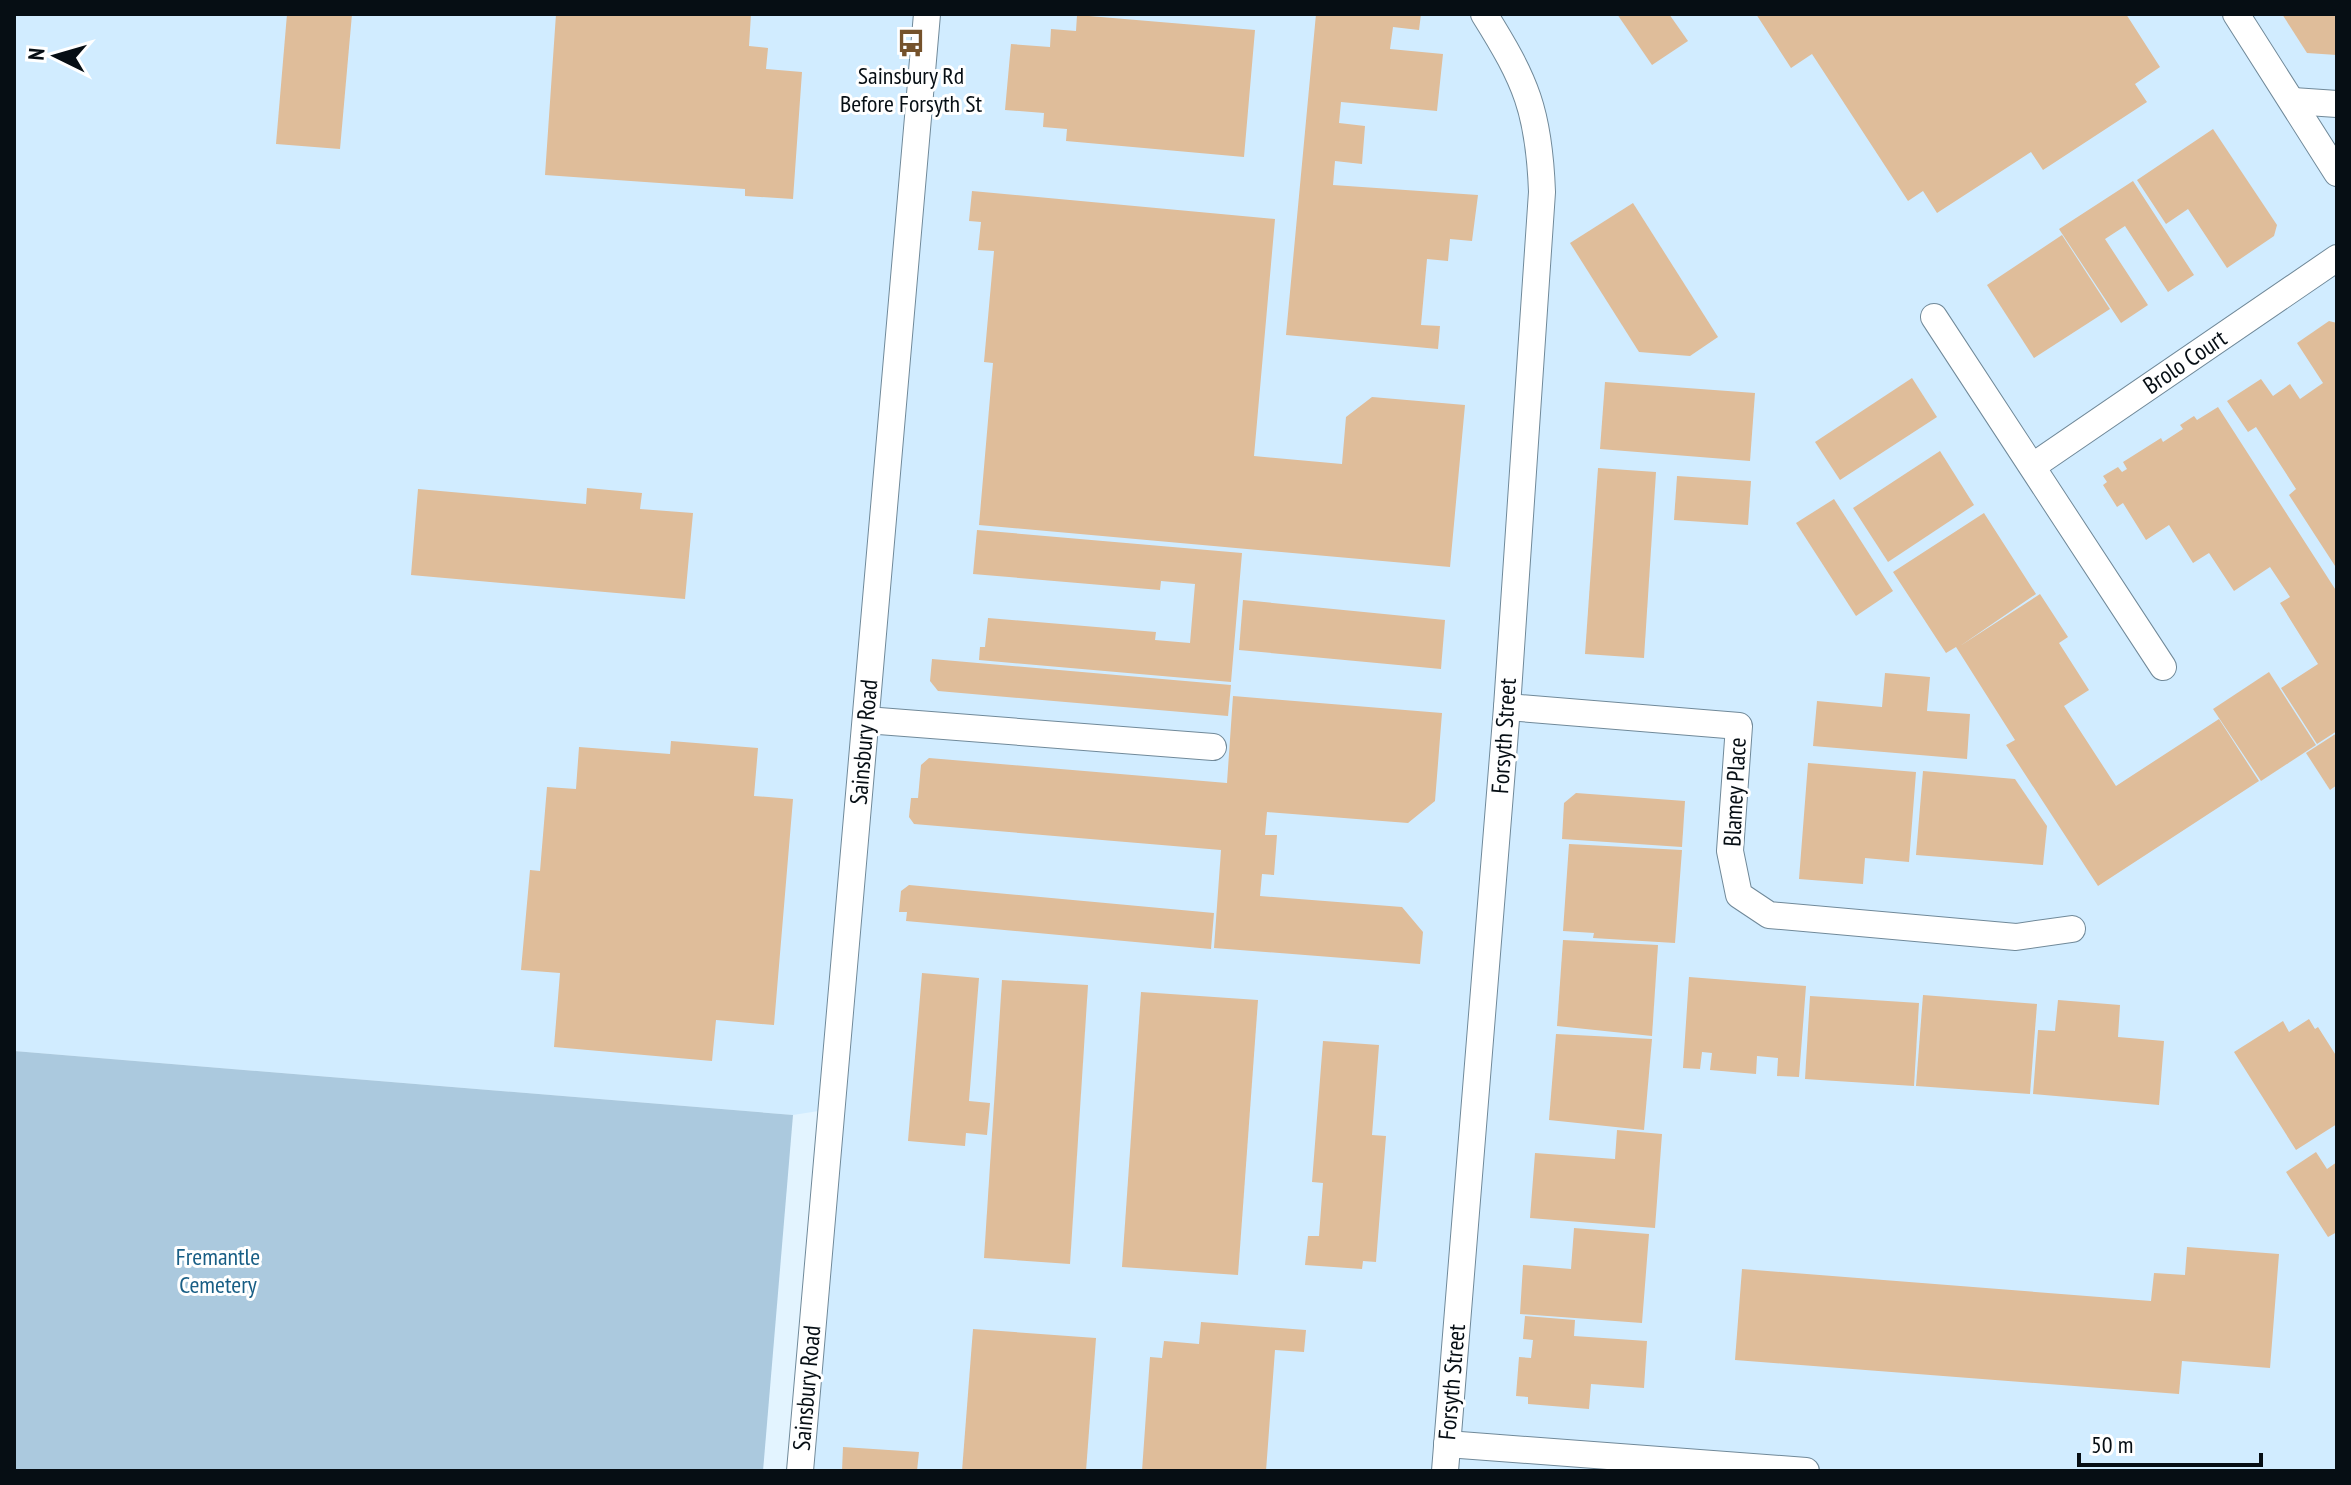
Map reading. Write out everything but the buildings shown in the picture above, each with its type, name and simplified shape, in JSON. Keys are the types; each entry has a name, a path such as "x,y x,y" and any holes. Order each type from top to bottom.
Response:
{"street":[{"name":"Sainsbury Road","path":"800,1471 927,14"},
{"name":"Forsyth Street","path":"1445,1471 1507,707 1542,192 1540,141 1524,81 1484,14"},
{"path":"2236,14 2337,173"},
{"path":"2293,101 2337,104"},
{"name":"Brolo Court","path":"2033,466 2337,258"},
{"path":"1934,317 2163,667"},
{"name":"Blamey Place","path":"1507,707 1739,726 1730,851 1739,895 1769,915 2016,937 2072,929"},
{"path":"866,720 1213,747"},
{"path":"1447,1444 1806,1471"}],"shaded area":[{"path":"14,14 2337,14 2337,1471 814,1471 844,1107 793,1115 14,1051"}],"green space":[{"name":"Fremantle Cemetery","path":"14,1051 793,1115 763,1471 14,1471"}],"place":[{"name":"Sainsbury Rd Before Forsyth St","path":"911,43"}]}
